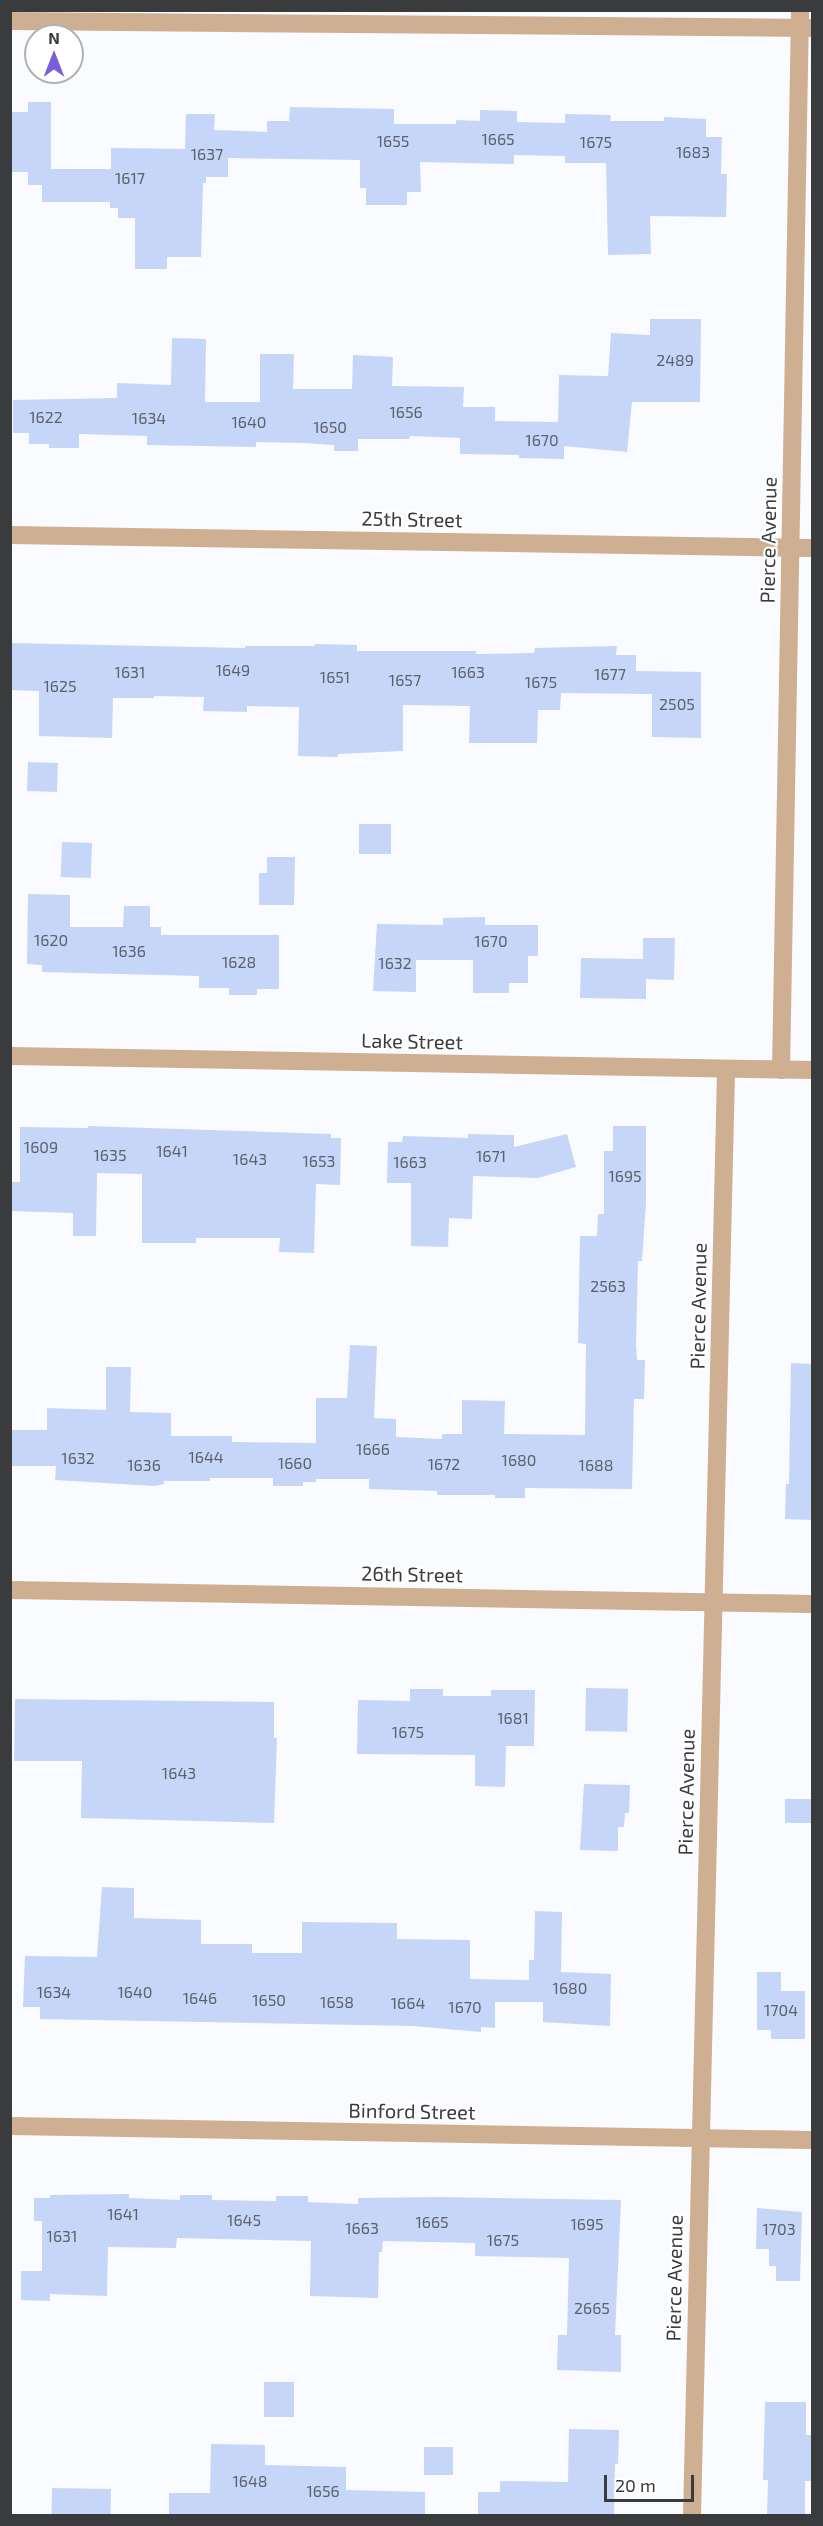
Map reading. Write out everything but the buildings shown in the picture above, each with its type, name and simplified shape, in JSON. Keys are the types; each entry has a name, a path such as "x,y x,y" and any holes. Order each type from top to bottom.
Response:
{"street":[{"path":"10,21 804,22"},
{"name":"Pierce Avenue","path":"781,1070 790,547 804,22"},
{"name":"25th Street","path":"10,535 813,548"},
{"name":"Lake Street","path":"10,1056 813,1070"},
{"name":"Pierce Avenue","path":"692,2516 726,1069"},
{"name":"26th Street","path":"10,1590 813,1604"},
{"name":"Binford Street","path":"10,2126 813,2140"}]}
